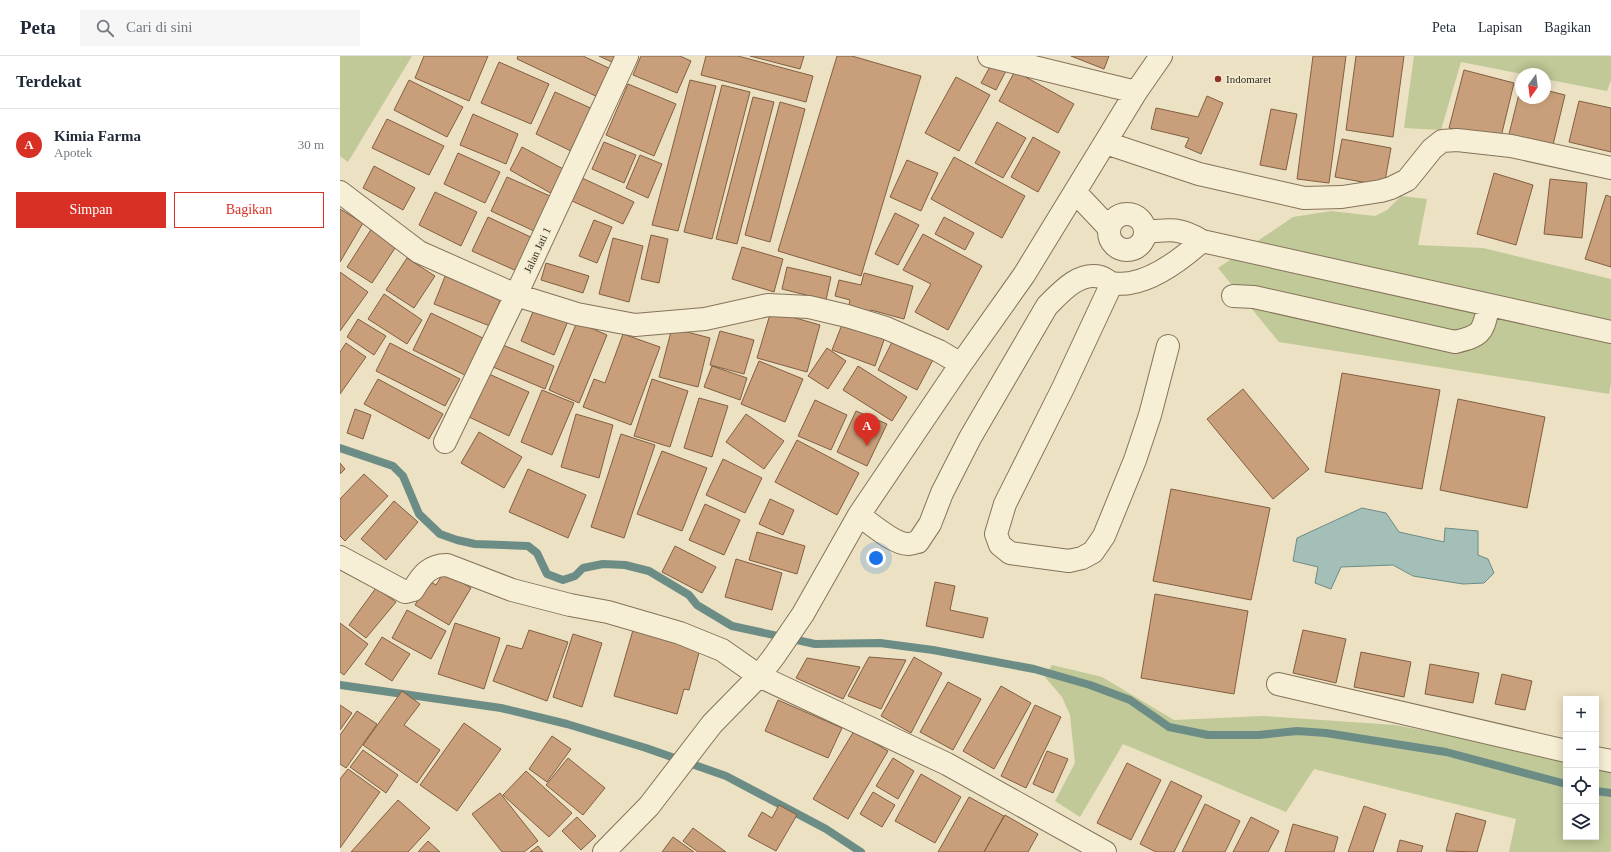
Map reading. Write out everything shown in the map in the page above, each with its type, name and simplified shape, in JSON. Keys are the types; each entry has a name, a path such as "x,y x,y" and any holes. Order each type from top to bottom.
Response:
{"street":[{"name":"Jalan Jati 1","path":"445,442 516,295 626,56"},
{"path":"989,56 1136,92"},
{"path":"604,852 649,806 712,724 759,676 775,655 803,614 859,515 960,364 1024,275 1136,92 1161,56"},
{"path":"1106,143 1199,174 1304,198 1342,198 1391,188 1407,180 1432,149 1442,141 1457,140 1511,146 1611,168"},
{"path":"340,192 419,252 516,295 594,318 635,325 704,319 768,305 809,307 847,316 886,328 939,351 960,364"},
{"path":"1075,192 1112,237 1125,251 1135,249 1143,243 1146,232 1144,224 1138,217 1130,214 1121,215 1113,220 1112,237 1107,280 1005,504 996,534 1000,545 1010,553 1069,562 1082,558 1093,552 1104,536 1135,460 1150,415 1168,346"},
{"path":"1146,232 1168,229 1178,230 1186,232 1202,241 1611,332"},
{"path":"859,515 884,533 902,543 908,544 918,542 930,524 942,493 970,438 1047,306 1064,289 1086,277 1130,283 1143,280 1183,257 1202,241"},
{"path":"1233,296 1254,297 1455,342 1475,337 1483,328 1490,304"},
{"path":"340,556 405,592 413,590 424,572 438,565 447,564 512,590 570,605 608,612 680,633 722,650 759,676 947,764 1105,852"},
{"path":"1278,684 1563,750"},
{"path":"1599,759 1611,761"}],"green space":[{"path":"340,56 412,56 348,162 340,156"},
{"path":"1414,56 1611,56 1611,80 1607,91 1551,80 1551,68 1515,68 1515,73 1461,62 1441,130 1404,128"},
{"path":"1401,196 1427,199 1418,245 1483,248 1611,279 1611,383 1609,394 1279,342 1218,268 1293,217 1331,211 1375,216 1387,210"},
{"path":"1052,665 1102,677 1174,720 1263,716 1395,725 1563,756 1563,840 1599,840 1599,761 1611,763 1611,850 1610,852 1509,852 1516,819 1314,769 1286,812 1123,744 1080,817 1055,801 1075,763 1070,715 1062,697 1045,677"}],"water":[{"path":"1362,508 1386,513 1399,532 1444,542 1445,528 1478,531 1478,555 1488,559 1494,573 1484,583 1463,584 1413,576 1393,565 1341,567 1331,589 1315,583 1318,567 1293,561 1297,538"}],"building":[{"path":"424,56 488,56 469,101 415,78"},
{"path":"518,56 583,56 615,71 602,99 517,59"},
{"path":"599,56 617,56 614,63"},
{"path":"641,56 680,56 691,61 677,93 633,75"},
{"path":"706,56 738,56 813,76 806,102 701,75"},
{"path":"750,56 804,56 800,69"},
{"path":"837,56 852,56 921,76 861,276 778,251"},
{"path":"1071,56 1109,56 1104,69"},
{"path":"1313,56 1346,56 1329,183 1297,179"},
{"path":"1356,56 1404,56 1393,137 1346,130"},
{"path":"499,62 549,84 531,124 481,103"},
{"path":"992,63 1006,71 996,90 981,83"},
{"path":"1464,70 1514,83 1500,141 1449,128"},
{"path":"1015,71 1074,104 1058,133 999,101"},
{"path":"956,77 990,95 959,151 925,133"},
{"path":"409,80 463,107 447,137 394,110"},
{"path":"690,80 716,86 678,231 652,225"},
{"path":"628,84 676,104 654,156 606,135"},
{"path":"722,85 750,92 712,239 684,232"},
{"path":"555,92 595,110 575,153 536,134"},
{"path":"1551,92 1565,95 1552,149 1508,138 1516,104 1551,104"},
{"path":"1207,96 1223,103 1201,154 1185,147 1189,138 1151,129 1156,108 1198,117"},
{"path":"753,97 774,102 737,244 716,239"},
{"path":"1579,101 1611,108 1611,152 1569,142"},
{"path":"780,102 805,109 770,242 745,235"},
{"path":"1271,109 1297,114 1286,170 1260,165"},
{"path":"473,114 518,134 506,164 460,145"},
{"path":"387,119 444,146 429,175 372,148"},
{"path":"997,122 1026,138 1003,178 975,163"},
{"path":"1033,137 1060,152 1038,192 1011,177"},
{"path":"1342,139 1391,148 1384,186 1335,177"},
{"path":"604,142 636,155 624,183 592,169"},
{"path":"522,147 567,171 554,195 510,170"},
{"path":"458,153 500,172 485,203 444,184"},
{"path":"640,155 662,164 648,198 626,188"},
{"path":"954,157 1025,196 1002,238 931,199"},
{"path":"907,160 938,173 921,211 890,197"},
{"path":"374,166 415,188 403,210 363,188"},
{"path":"1494,173 1533,185 1516,245 1477,234"},
{"path":"507,177 550,196 534,231 491,211"},
{"path":"582,178 634,202 623,224 572,201"},
{"path":"1550,179 1587,183 1582,238 1544,234"},
{"path":"435,192 477,212 461,246 419,225"},
{"path":"1606,195 1611,197 1611,267 1585,259"},
{"path":"340,209 363,223 340,262"},
{"path":"895,213 919,225 898,265 875,254"},
{"path":"488,217 537,240 521,273 472,251"},
{"path":"944,217 974,233 965,250 935,234"},
{"path":"594,220 612,227 597,263 579,256"},
{"path":"372,228 397,245 372,283 347,267"},
{"path":"923,234 982,266 948,330 915,312 931,284 903,270"},
{"path":"651,235 668,239 659,283 641,279"},
{"path":"613,238 643,246 629,302 599,294"},
{"path":"742,247 783,259 774,292 732,279"},
{"path":"407,258 435,276 414,308 386,290"},
{"path":"546,263 589,276 583,293 541,280"},
{"path":"787,267 831,277 826,300 782,289"},
{"path":"448,269 504,291 490,326 434,304"},
{"path":"340,272 368,292 340,331"},
{"path":"864,273 913,286 904,319 871,310 870,315 848,309 850,300 835,296 839,280 861,285"},
{"path":"384,294 422,320 407,344 368,319"},
{"path":"535,307 568,321 554,355 521,341"},
{"path":"771,311 820,325 807,372 757,358"},
{"path":"431,313 487,340 469,377 413,350"},
{"path":"358,319 386,336 374,355 347,337"},
{"path":"577,322 607,335 579,403 549,390"},
{"path":"843,322 885,337 875,366 832,350"},
{"path":"672,328 710,338 698,387 659,377"},
{"path":"720,331 754,340 744,374 710,365"},
{"path":"623,334 660,347 631,425 583,407 594,379 605,383"},
{"path":"895,336 935,356 917,390 878,370"},
{"path":"346,343 366,357 340,394 340,352"},
{"path":"390,343 460,379 445,406 376,371"},
{"path":"503,345 554,366 545,389 493,367"},
{"path":"827,348 846,361 828,389 808,376"},
{"path":"759,361 803,379 785,422 741,404"},
{"path":"712,366 747,378 740,400 704,387"},
{"path":"858,366 907,397 892,421 843,390"},
{"path":"1342,373 1440,390 1422,489 1325,472"},
{"path":"489,374 529,392 509,436 469,417"},
{"path":"378,379 443,414 429,439 364,404"},
{"path":"652,379 688,391 670,447 634,436"},
{"path":"1243,389 1309,469 1273,499 1207,419"},
{"path":"542,390 574,403 552,455 521,442"},
{"path":"699,398 728,406 712,457 684,448"},
{"path":"1458,399 1545,417 1527,508 1440,490"},
{"path":"815,400 847,415 831,450 798,436"},
{"path":"355,409 371,415 363,439 347,433"},
{"path":"856,411 887,424 867,466 837,452"},
{"path":"576,414 613,425 599,478 561,467"},
{"path":"746,414 784,441 764,469 726,442"},
{"path":"479,432 522,457 504,488 461,463"},
{"path":"621,434 655,445 624,538 591,527"},
{"path":"797,440 859,473 837,515 775,482"},
{"path":"662,451 707,468 682,531 637,514"},
{"path":"723,459 762,478 745,513 706,495"},
{"path":"340,463 345,469 340,474"},
{"path":"528,469 586,495 568,538 509,512"},
{"path":"364,474 388,496 345,541 340,536 340,499"},
{"path":"1171,489 1270,508 1251,600 1153,581"},
{"path":"770,499 794,510 783,535 759,524"},
{"path":"394,501 418,522 386,560 361,539"},
{"path":"705,504 740,520 724,555 689,540"},
{"path":"757,532 805,546 797,574 749,560"},
{"path":"675,546 716,567 702,593 662,572"},
{"path":"736,559 782,573 772,610 725,597"},
{"path":"444,572 471,588 449,625 415,605 429,581 436,585"},
{"path":"935,582 955,586 950,610 988,618 983,638 926,626"},
{"path":"376,588 396,602 366,638 349,625"},
{"path":"1155,594 1248,611 1234,694 1141,678"},
{"path":"407,610 446,631 431,659 392,638"},
{"path":"340,623 368,644 344,675 340,672"},
{"path":"455,623 500,638 484,689 438,674"},
{"path":"529,630 568,642 547,701 493,681 507,645 522,649"},
{"path":"633,630 700,649 689,690 684,689 677,714 614,696"},
{"path":"1303,630 1346,639 1336,683 1293,673"},
{"path":"573,634 602,643 582,707 553,697"},
{"path":"382,637 410,654 392,681 365,664"},
{"path":"1361,652 1411,662 1404,697 1354,687"},
{"path":"869,657 906,660 881,709 848,696"},
{"path":"914,657 942,673 911,733 881,716"},
{"path":"807,658 860,667 843,699 796,678"},
{"path":"1430,664 1479,673 1473,703 1425,694"},
{"path":"1502,674 1532,681 1525,710 1495,704"},
{"path":"948,682 981,699 953,750 920,732"},
{"path":"1001,686 1031,703 994,769 963,751"},
{"path":"402,691 420,704 404,725 440,750 417,783 363,745"},
{"path":"778,700 842,728 828,758 765,731"},
{"path":"340,705 352,713 340,730"},
{"path":"1035,705 1061,717 1026,788 1001,776"},
{"path":"357,711 377,724 346,768 340,764 340,735"},
{"path":"464,723 501,749 457,811 420,785"},
{"path":"854,731 888,751 848,819 813,799"},
{"path":"552,736 571,749 547,782 529,769"},
{"path":"363,750 398,775 386,793 350,767"},
{"path":"1047,751 1068,759 1053,793 1033,784"},
{"path":"568,758 605,788 583,815 546,785"},
{"path":"893,758 914,771 898,799 876,786"},
{"path":"1127,763 1161,780 1131,840 1097,823"},
{"path":"348,769 380,792 340,848 340,779"},
{"path":"526,771 572,813 549,837 503,795"},
{"path":"921,774 961,797 935,843 895,821"},
{"path":"1171,781 1202,796 1174,852 1156,852 1140,844"},
{"path":"873,792 895,805 882,827 860,814"},
{"path":"500,793 538,841 524,852 502,852 472,814"},
{"path":"969,797 1004,816 984,852 938,852"},
{"path":"398,800 430,828 408,852 351,852"},
{"path":"1205,804 1240,821 1225,852 1182,852"},
{"path":"779,805 797,815 776,851 748,836 762,812 772,818"},
{"path":"1364,806 1386,814 1373,852 1348,852"},
{"path":"1456,813 1486,821 1477,852 1446,851"},
{"path":"1005,815 1038,834 1028,852 984,852"},
{"path":"577,817 596,836 581,850 562,831"},
{"path":"1251,817 1279,831 1268,852 1233,852"},
{"path":"1293,824 1338,837 1334,852 1285,852"},
{"path":"693,828 726,852 698,852 683,841"},
{"path":"673,837 694,852 662,852"},
{"path":"1400,840 1423,846 1421,852 1397,852"},
{"path":"428,841 440,852 418,852"},
{"path":"538,846 543,852 530,852"}],"waterway":[{"path":"340,448 393,466 403,476 419,514 440,534 475,544 528,546 537,553 547,574 563,580 575,576 583,568 603,564 625,565 649,571 689,595 697,605 732,626 815,644 880,643 933,650 1034,669 1090,685 1130,700 1169,727 1208,735 1259,735 1297,731 1326,733 1446,752 1563,783"},
{"path":"340,685 501,708 567,724 646,748 726,776 826,829 861,852"},
{"path":"1599,791 1611,793"}],"place":[{"name":"Indomaret","path":"1218,79"},
{"name":"Kimia Farma","path":"867,446"}]}
